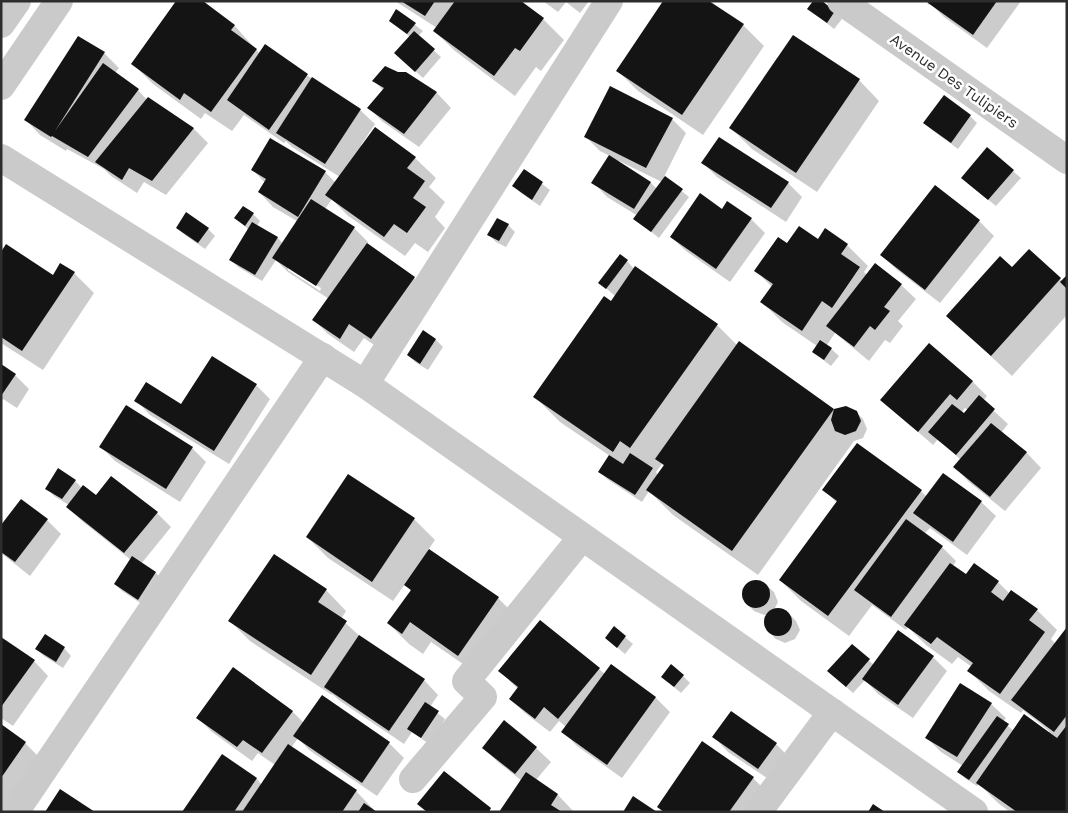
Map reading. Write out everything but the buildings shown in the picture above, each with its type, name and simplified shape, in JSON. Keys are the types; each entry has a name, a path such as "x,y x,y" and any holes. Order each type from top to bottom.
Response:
{"street":[{"path":"1,24 17,1"},
{"path":"1,86 58,1"},
{"path":"365,384 609,1"},
{"name":"Avenue Des Tulipiers","path":"841,1 1067,160"},
{"path":"1,158 365,384 974,812"},
{"path":"15,812 323,357"},
{"path":"413,779 483,697 466,681 582,537"},
{"path":"758,812 832,712"}]}
